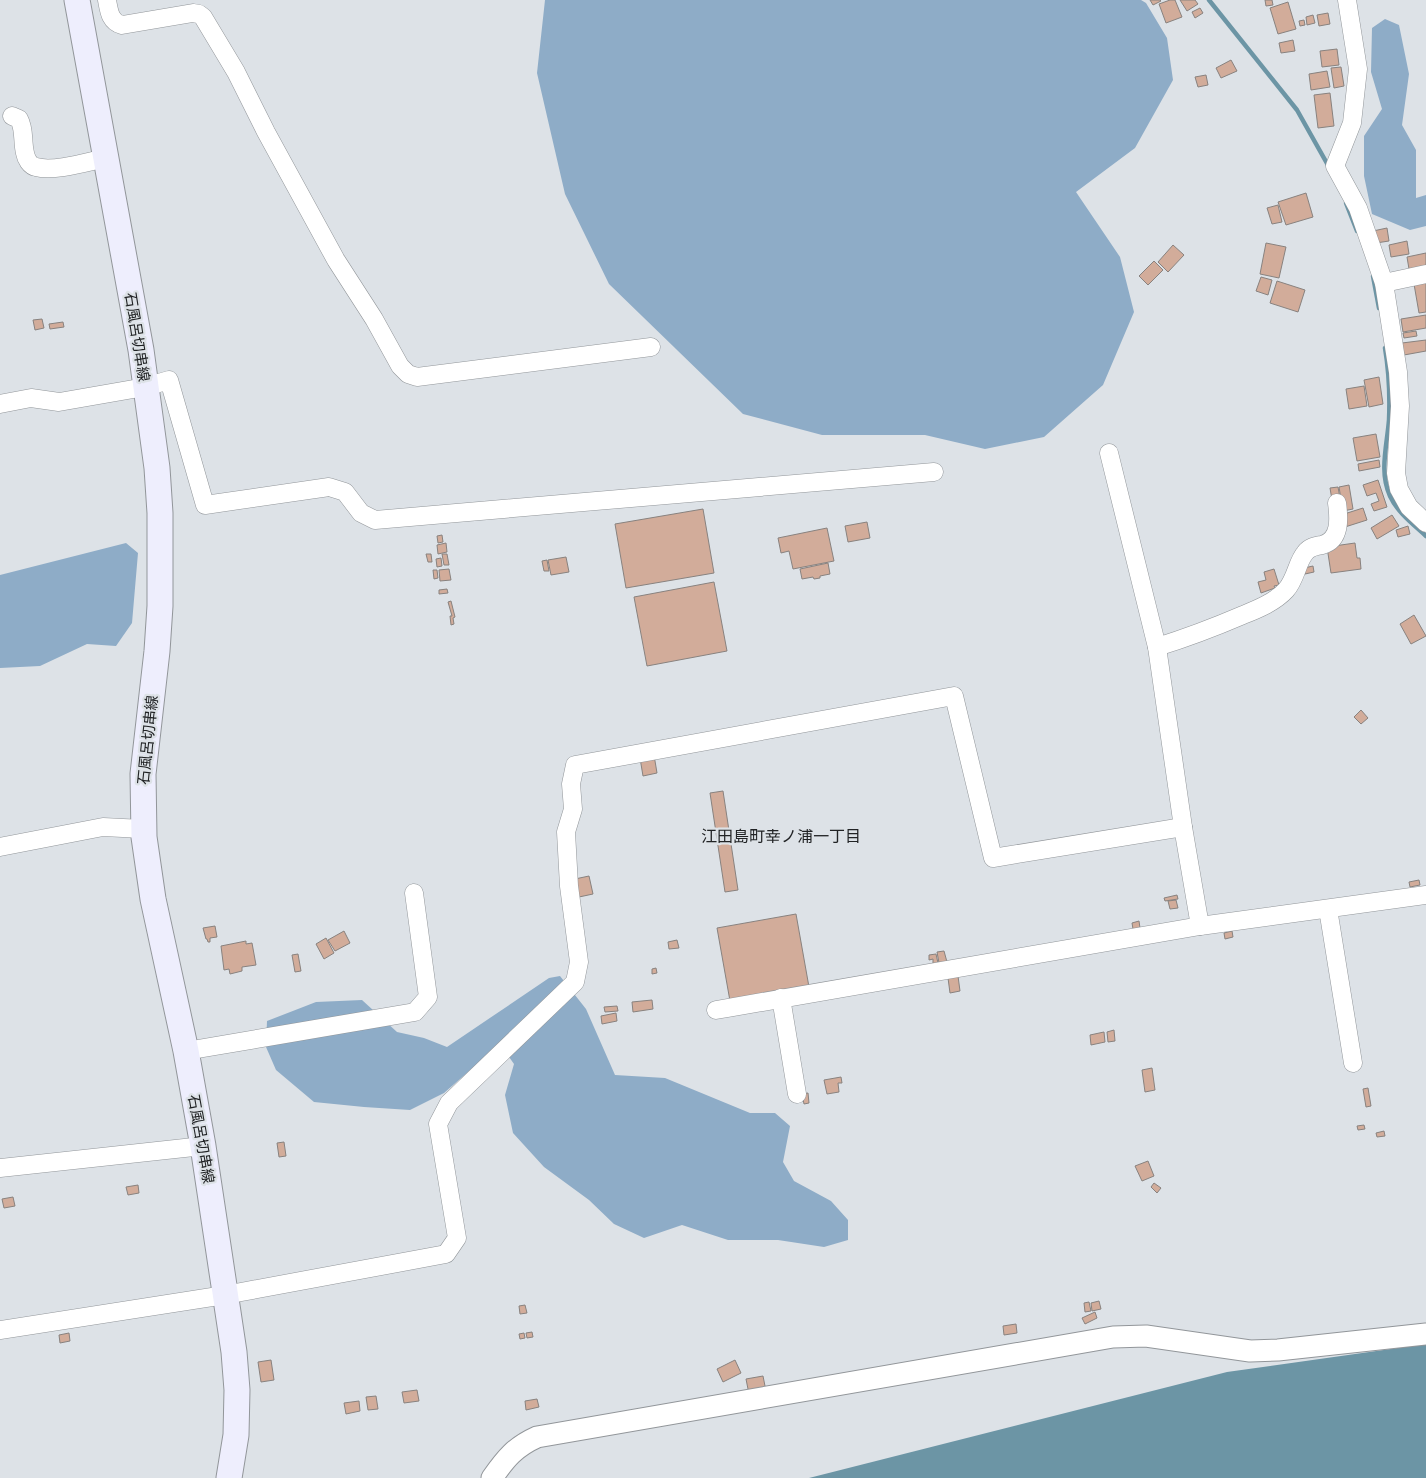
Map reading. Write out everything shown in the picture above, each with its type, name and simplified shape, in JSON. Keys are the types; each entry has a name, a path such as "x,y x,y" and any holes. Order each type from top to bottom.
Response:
{"main road":[{"name":"石風呂切串線","path":"77,0 141,350 157,468 161,560 157,652 143,774 143,830 147,868 186,1051 203,1146 234,1352 237,1390 236,1435 229,1478"}],"street":[{"path":"107,0 112,18 116,23 122,25 193,13 203,17 236,72 266,132 336,260 374,320 400,366 408,374 417,377 651,347"},
{"path":"1347,0 1358,69 1352,123 1335,166 1358,208 1384,283 1398,372 1400,406 1396,473 1399,489 1409,506 1426,523"},
{"path":"12,116 19,119 23,125 25,154 29,164 35,167 57,167 106,158"},
{"path":"1384,283 1426,274"},
{"path":"0,404 31,398 59,402 145,387 169,380 205,505 329,487 345,492 361,513 375,520 934,472"},
{"path":"1109,453 1157,647 1183,827 1200,926"},
{"path":"1157,647 1202,633 1275,600 1292,583 1304,554 1315,546 1323,545 1332,540 1336,533 1338,521 1337,503"},
{"path":"0,1330 225,1295 446,1254 457,1238 438,1124 449,1103 575,982 579,962 569,886 566,832 573,809 571,784 574,766 954,696 993,858 1183,827"},
{"path":"0,847 103,827 143,830"},
{"path":"186,1051 415,1012 428,997 414,893"},
{"path":"716,1010 1200,926 1426,895"},
{"path":"1328,909 1353,1063"},
{"path":"781,998 797,1094"},
{"path":"0,1168 203,1146"},
{"path":"492,1478 516,1449 537,1437 1113,1337 1146,1336 1250,1351 1278,1350 1426,1334"}],"shaded area":[{"path":"545,0 1141,0 1146,3 1167,38 1173,80 1135,148 1076,192 1120,257 1134,312 1103,385 1044,437 985,449 925,435 822,435 743,414 609,284 565,194 537,73"},
{"path":"1385,19 1399,25 1409,74 1402,125 1416,150 1416,198 1426,195 1426,226 1410,230 1372,214 1364,176 1364,136 1382,109 1371,72 1372,28"},
{"path":"126,543 138,553 132,623 116,646 87,644 40,666 0,668 0,575"},
{"path":"560,976 586,1009 615,1075 665,1078 750,1113 775,1113 790,1126 783,1162 794,1181 831,1201 848,1220 848,1240 824,1247 778,1240 728,1240 682,1225 644,1238 614,1224 589,1200 544,1167 513,1133 505,1095 514,1064 500,1044 444,1093 410,1110 314,1102 276,1070 266,1047 267,1021 316,1002 362,1000 397,1032 424,1038 447,1047 549,978"},
{"path":"1426,1344 1426,1478 809,1478 1227,1372"}],"building":[{"path":"1150,0 1160,0 1161,1 1153,5"},
{"path":"1175,0 1182,17 1166,23 1159,4"},
{"path":"1180,0 1195,0 1198,4 1187,11"},
{"path":"1265,0 1272,0 1273,5 1266,6"},
{"path":"1288,2 1296,29 1278,34 1270,8"},
{"path":"1200,8 1203,13 1195,18 1192,12"},
{"path":"1328,13 1330,24 1319,26 1317,15"},
{"path":"1313,15 1315,23 1307,25 1306,17"},
{"path":"1304,20 1305,25 1300,26 1299,21"},
{"path":"1293,40 1295,51 1281,53 1279,43"},
{"path":"1337,49 1339,65 1322,67 1320,51"},
{"path":"1231,60 1237,71 1221,78 1216,68"},
{"path":"1341,67 1344,86 1334,88 1331,68"},
{"path":"1327,71 1330,87 1311,90 1309,74"},
{"path":"1206,75 1208,85 1198,87 1195,77"},
{"path":"1330,93 1334,126 1318,128 1314,95"},
{"path":"1306,193 1313,217 1286,225 1278,202"},
{"path":"1278,205 1282,222 1272,224 1267,208"},
{"path":"1387,228 1389,241 1376,243 1373,231"},
{"path":"1407,241 1409,254 1391,257 1389,245"},
{"path":"1266,243 1286,247 1279,278 1260,274"},
{"path":"1173,245 1184,255 1168,272 1158,262"},
{"path":"1426,253 1426,271 1410,275 1407,257"},
{"path":"1154,261 1163,270 1148,285 1139,276"},
{"path":"1261,277 1272,280 1268,295 1256,291"},
{"path":"1277,281 1305,290 1298,312 1270,303"},
{"path":"1426,282 1426,312 1419,313 1414,284"},
{"path":"1426,315 1426,328 1403,332 1401,319"},
{"path":"42,319 44,328 35,330 33,320"},
{"path":"63,322 64,327 50,329 49,324"},
{"path":"1416,331 1417,336 1404,338 1403,333"},
{"path":"1426,340 1426,351 1404,355 1402,343"},
{"path":"1379,377 1383,404 1369,407 1364,380"},
{"path":"1364,386 1367,406 1349,409 1346,389"},
{"path":"1376,434 1380,457 1357,461 1353,438"},
{"path":"1379,460 1380,467 1359,471 1358,464"},
{"path":"1378,480 1387,507 1374,511 1371,504 1379,501 1376,493 1367,496 1363,485"},
{"path":"1349,485 1353,509 1343,511 1339,487"},
{"path":"1338,487 1340,498 1332,500 1330,488"},
{"path":"1363,508 1367,520 1345,527 1341,515"},
{"path":"703,509 714,573 626,588 615,524"},
{"path":"1392,515 1399,526 1377,539 1371,528"},
{"path":"867,522 870,538 848,542 845,526"},
{"path":"1408,526 1410,534 1398,537 1396,530"},
{"path":"827,528 834,561 793,569 789,551 781,553 778,538"},
{"path":"442,535 443,542 438,543 437,536"},
{"path":"446,543 447,552 438,554 437,545"},
{"path":"1355,543 1361,569 1331,573 1327,547"},
{"path":"426,554 431,554 432,562 428,562"},
{"path":"442,554 447,554 449,565 444,565"},
{"path":"566,557 569,572 551,575 548,560"},
{"path":"441,558 442,566 437,567 436,559"},
{"path":"547,560 549,571 544,571 542,561"},
{"path":"828,563 830,574 820,576 820,578 802,579 800,569"},
{"path":"1313,566 1314,572 1305,574 1304,568"},
{"path":"449,569 451,580 440,581 439,570"},
{"path":"1274,569 1279,585 1261,593 1258,582 1266,580 1264,572"},
{"path":"433,570 437,570 438,578 434,579"},
{"path":"714,582 727,651 647,666 634,597"},
{"path":"447,589 448,593 439,594 439,590"},
{"path":"451,601 455,617 453,618 454,624 451,625 450,616 452,616 448,602"},
{"path":"1414,615 1426,636 1411,644 1400,624"},
{"path":"1361,710 1368,718 1361,724 1354,717"},
{"path":"654,755 657,773 643,776 640,758"},
{"path":"723,791 738,890 725,892 710,793"},
{"path":"589,876 593,894 579,897 575,879"},
{"path":"1419,880 1420,885 1410,887 1409,882"},
{"path":"1177,895 1178,899 1165,901 1164,898"},
{"path":"1176,900 1178,908 1170,909 1168,901"},
{"path":"796,914 809,987 730,1001 717,928"},
{"path":"1139,921 1140,928 1133,929 1132,923"},
{"path":"215,926 217,937 210,938 210,942 208,942 203,928"},
{"path":"344,931 350,943 335,951 328,940"},
{"path":"1232,931 1233,937 1225,939 1224,933"},
{"path":"326,938 334,953 324,959 316,944"},
{"path":"677,940 679,948 669,949 668,942"},
{"path":"246,941 246,944 252,943 256,965 242,967 242,971 230,974 229,969 224,970 221,946"},
{"path":"944,951 947,962 939,963 937,952"},
{"path":"298,954 301,971 295,972 292,955"},
{"path":"936,954 938,963 933,964 933,959 929,960 929,955"},
{"path":"656,968 657,973 652,974 652,969"},
{"path":"958,976 960,991 950,993 948,978"},
{"path":"652,1000 653,1009 633,1012 632,1002"},
{"path":"617,1006 618,1011 605,1012 604,1007"},
{"path":"616,1013 617,1021 602,1024 601,1016"},
{"path":"1114,1030 1115,1041 1108,1042 1107,1032"},
{"path":"1104,1032 1105,1042 1091,1045 1090,1035"},
{"path":"1152,1068 1155,1090 1145,1092 1142,1070"},
{"path":"841,1077 842,1083 838,1083 839,1092 827,1094 824,1080"},
{"path":"1368,1088 1371,1106 1366,1107 1363,1089"},
{"path":"808,1093 809,1103 804,1104 802,1094"},
{"path":"1364,1125 1365,1129 1358,1130 1357,1126"},
{"path":"1384,1131 1385,1136 1377,1137 1376,1133"},
{"path":"284,1142 286,1156 279,1157 277,1143"},
{"path":"1148,1161 1154,1176 1142,1181 1135,1166"},
{"path":"1154,1183 1161,1188 1157,1193 1151,1187"},
{"path":"138,1185 139,1193 128,1195 126,1187"},
{"path":"13,1197 15,1206 4,1208 2,1199"},
{"path":"1099,1301 1101,1309 1092,1311 1091,1303"},
{"path":"1089,1302 1091,1311 1085,1312 1084,1303"},
{"path":"525,1305 527,1313 520,1314 519,1306"},
{"path":"1095,1312 1097,1318 1085,1324 1082,1318"},
{"path":"1016,1324 1017,1333 1004,1335 1003,1326"},
{"path":"532,1332 533,1337 527,1338 526,1333"},
{"path":"69,1333 70,1341 60,1343 59,1335"},
{"path":"524,1333 525,1338 520,1339 519,1334"},
{"path":"271,1360 274,1380 261,1382 258,1362"},
{"path":"735,1360 741,1373 723,1382 717,1369"},
{"path":"763,1376 766,1391 749,1394 746,1379"},
{"path":"417,1390 419,1401 404,1403 402,1392"},
{"path":"376,1396 378,1409 368,1410 366,1397"},
{"path":"537,1399 539,1407 526,1410 525,1401"},
{"path":"359,1401 360,1411 346,1414 344,1403"}],"waterway":[{"path":"1209,0 1297,110 1329,167"},
{"path":"1346,203 1357,231"},
{"path":"1373,276 1379,308"},
{"path":"1385,348 1389,402 1384,468 1385,478 1390,496 1397,508 1426,536"}],"district":[{"name":"江田島町幸ノ浦一丁目","path":"781,836"}]}
